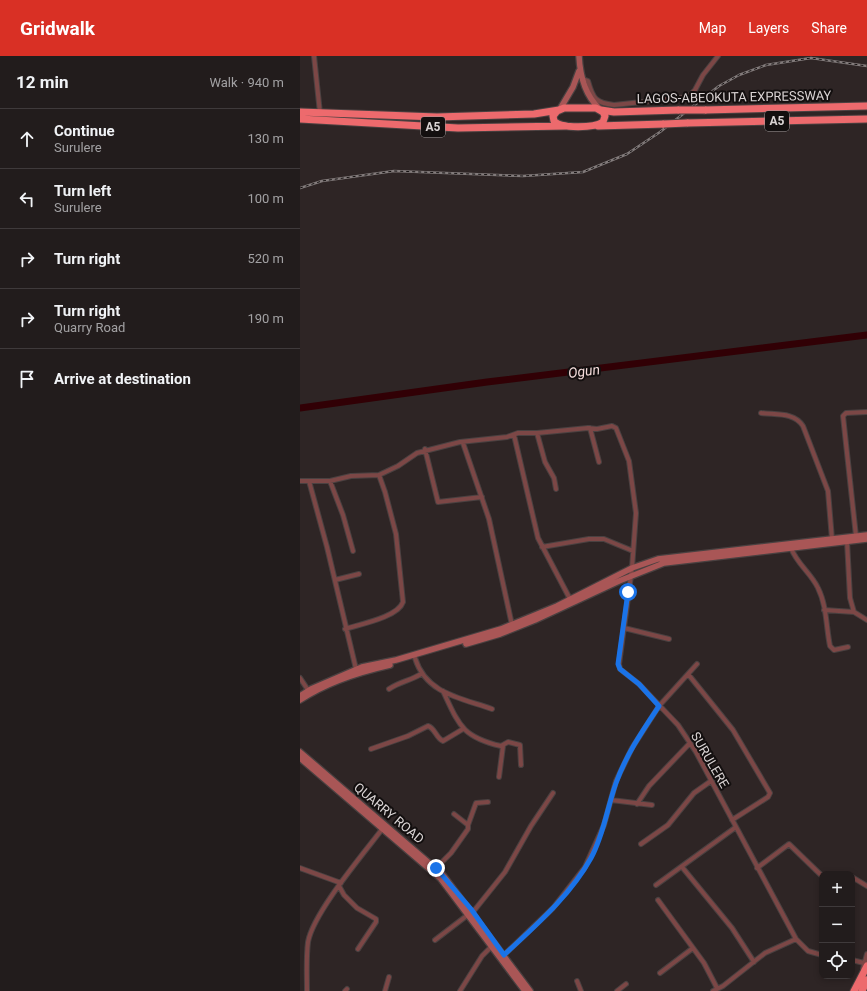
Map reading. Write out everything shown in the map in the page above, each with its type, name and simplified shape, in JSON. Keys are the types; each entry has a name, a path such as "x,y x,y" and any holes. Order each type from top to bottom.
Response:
{"highway":[{"name":"LAGOS-ABEOKUTA EXPRESSWAY","path":"600,109 614,112 867,106"},
{"name":"A5","path":"304,116 320,113 391,117 462,117 534,114 559,109 600,109"},
{"path":"559,109 554,113 553,118 557,124 566,126"},
{"path":"596,126 603,122 605,116 600,109"},
{"name":"A5","path":"304,116 458,128 596,126"},
{"name":"LAGOS-ABEOKUTA EXPRESSWAY","path":"596,126 867,119"},
{"path":"854,991 866,964"},
{"path":"862,991 867,980"}],"main road":[{"path":"579,56 580,71 590,98 600,109"},
{"path":"559,109 573,87 580,71"},
{"path":"300,696 308,690 356,669 469,640 512,625 570,599 632,568 658,559 867,535"},
{"path":"300,700 341,679 359,672 415,658 507,631 557,610 630,576 664,563 867,539"},
{"name":"QUARRY ROAD","path":"300,752 436,868 446,879 530,991"},
{"name":"QUARRY ROAD","path":"300,758 438,876 471,913 492,946 525,991"}],"street":[{"path":"314,56 320,113"},
{"path":"583,79 588,82 592,94 602,104 614,105 688,97 695,90 703,75 718,56"},
{"path":"856,536 843,416 846,413 867,412"},
{"path":"760,413 793,417 798,419 803,426 828,491 830,500 830,526 832,539"},
{"name":"SURULERE","path":"590,428 597,429 612,426 616,428 629,461 635,499 632,568 618,660 620,669 639,684 678,725 690,743 711,781 796,939 808,951 819,954"},
{"path":"300,481 330,481 351,476 379,475 398,466 417,453 426,449 514,435 518,433 537,433 590,428 599,462"},
{"path":"537,433 545,462 554,478 556,489"},
{"path":"514,435 536,533 570,599"},
{"path":"463,443 482,497 496,545 512,625"},
{"path":"426,449 438,502 482,497"},
{"path":"346,629 378,619 398,610 403,602 396,534 379,475"},
{"path":"309,481 335,580 356,669"},
{"path":"330,481 343,515 353,551"},
{"path":"542,547 589,539 604,539 633,551"},
{"path":"848,541 850,598 854,612"},
{"path":"791,548 796,561 818,589 824,610 830,646 834,650 848,647"},
{"path":"335,580 359,574"},
{"path":"824,610 854,612 867,620"},
{"path":"624,628 670,639"},
{"path":"415,658 421,674 452,697 492,709"},
{"path":"504,955 553,908 585,868 604,825 616,782 632,748 659,706 697,664"},
{"path":"389,689 402,680 414,678 421,674"},
{"path":"688,674 734,730 770,790 770,795 768,797 732,820"},
{"path":"300,678 308,690"},
{"path":"443,691 463,729 471,737 503,746"},
{"path":"371,748 408,736 428,726 433,728 443,741 463,729"},
{"path":"499,777 503,746 508,742 520,745 521,765"},
{"path":"637,804 650,786 690,743"},
{"path":"641,844 668,825 694,793 711,781"},
{"path":"435,940 471,913 504,872 531,826 553,793"},
{"path":"611,800 652,806"},
{"path":"436,868 458,845 468,825 476,803 488,802"},
{"path":"454,814 468,825"},
{"path":"656,885 736,827"},
{"path":"307,991 308,941 325,907 383,828"},
{"path":"757,868 790,844 819,873"},
{"path":"682,866 732,928 754,962"},
{"path":"300,868 340,885 344,895 357,908 376,920 358,949"},
{"path":"855,879 867,886"},
{"path":"658,900 692,948 704,962 717,988"},
{"path":"713,991 722,986 764,953 796,939"},
{"path":"460,991 482,956 492,946"},
{"path":"660,973 692,948"},
{"path":"855,961 866,964 867,954"},
{"path":"385,991 389,977"},
{"path":"577,981 581,991"},
{"path":"617,991 626,984"}],"waterway":[{"name":"Ogun","path":"300,408 487,382 867,335"}],"railway":[{"path":"300,188 322,181 394,171 523,176 583,172 627,154 660,132 719,86 739,75 766,65 811,58 867,66"}],"route":[{"path":"436,868 471,909 504,955 553,908 585,868 592,856 604,825 616,782 632,748 659,706 639,684 620,669 618,664 623,639 628,592"}]}
